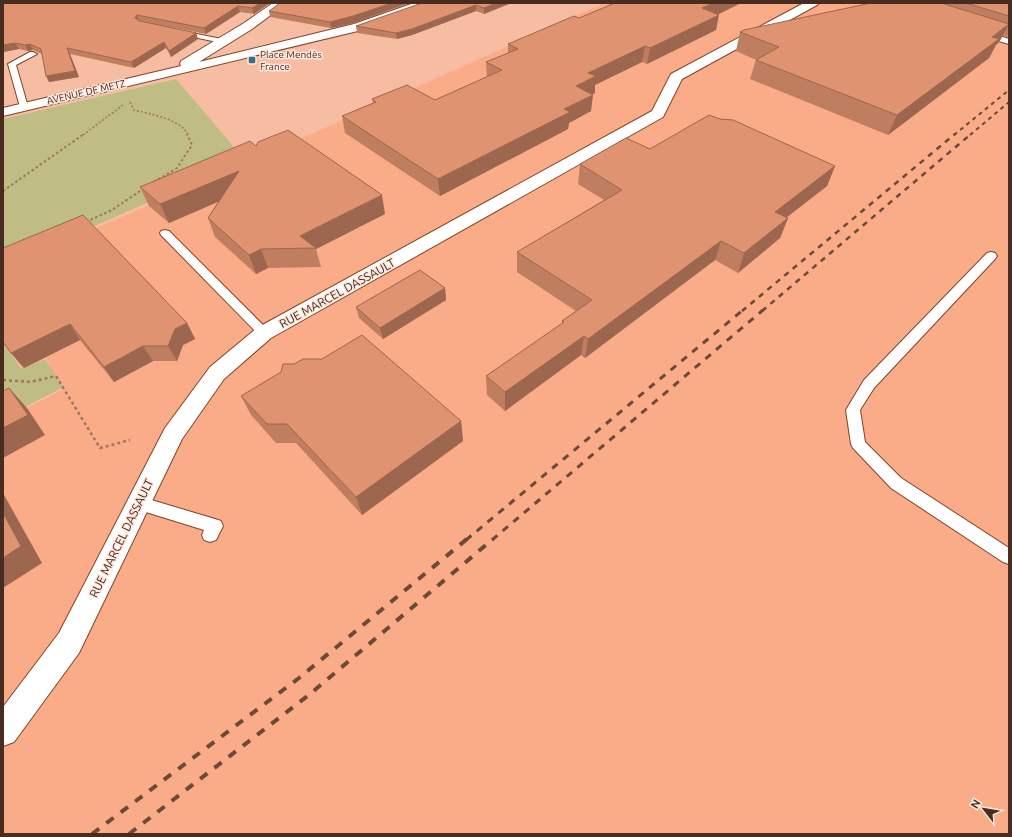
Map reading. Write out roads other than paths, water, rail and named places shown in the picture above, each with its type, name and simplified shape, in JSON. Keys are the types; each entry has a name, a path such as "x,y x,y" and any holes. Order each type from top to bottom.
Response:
{"street":[{"path":"169,74 248,26 281,3"},
{"name":"AVENUE DE METZ","path":"3,112 169,74 358,27 425,3"},
{"name":"RUE MARCEL DASSAULT","path":"3,731 69,643 173,434 217,373 264,333 658,114 676,77 813,3"},
{"path":"248,26 282,46"}],"lane":[{"path":"172,30 222,41"},
{"path":"980,33 1009,42"},
{"path":"24,107 12,64 33,54"},
{"path":"3,70 12,68"},
{"path":"165,232 264,333"},
{"path":"991,256 869,384 853,410 858,444 896,483 1009,557"},
{"path":"138,503 214,526 210,535"}],"railway":[{"path":"954,135 1009,90"},
{"path":"970,135 1009,102"},
{"path":"742,311 955,134"},
{"path":"762,311 971,134"},
{"path":"466,540 743,310"},
{"path":"492,540 763,310"},
{"path":"92,834 299,678 467,539"},
{"path":"129,834 310,694 493,539"}],"place":[{"name":"Place Mendès France","path":"252,60"}]}
